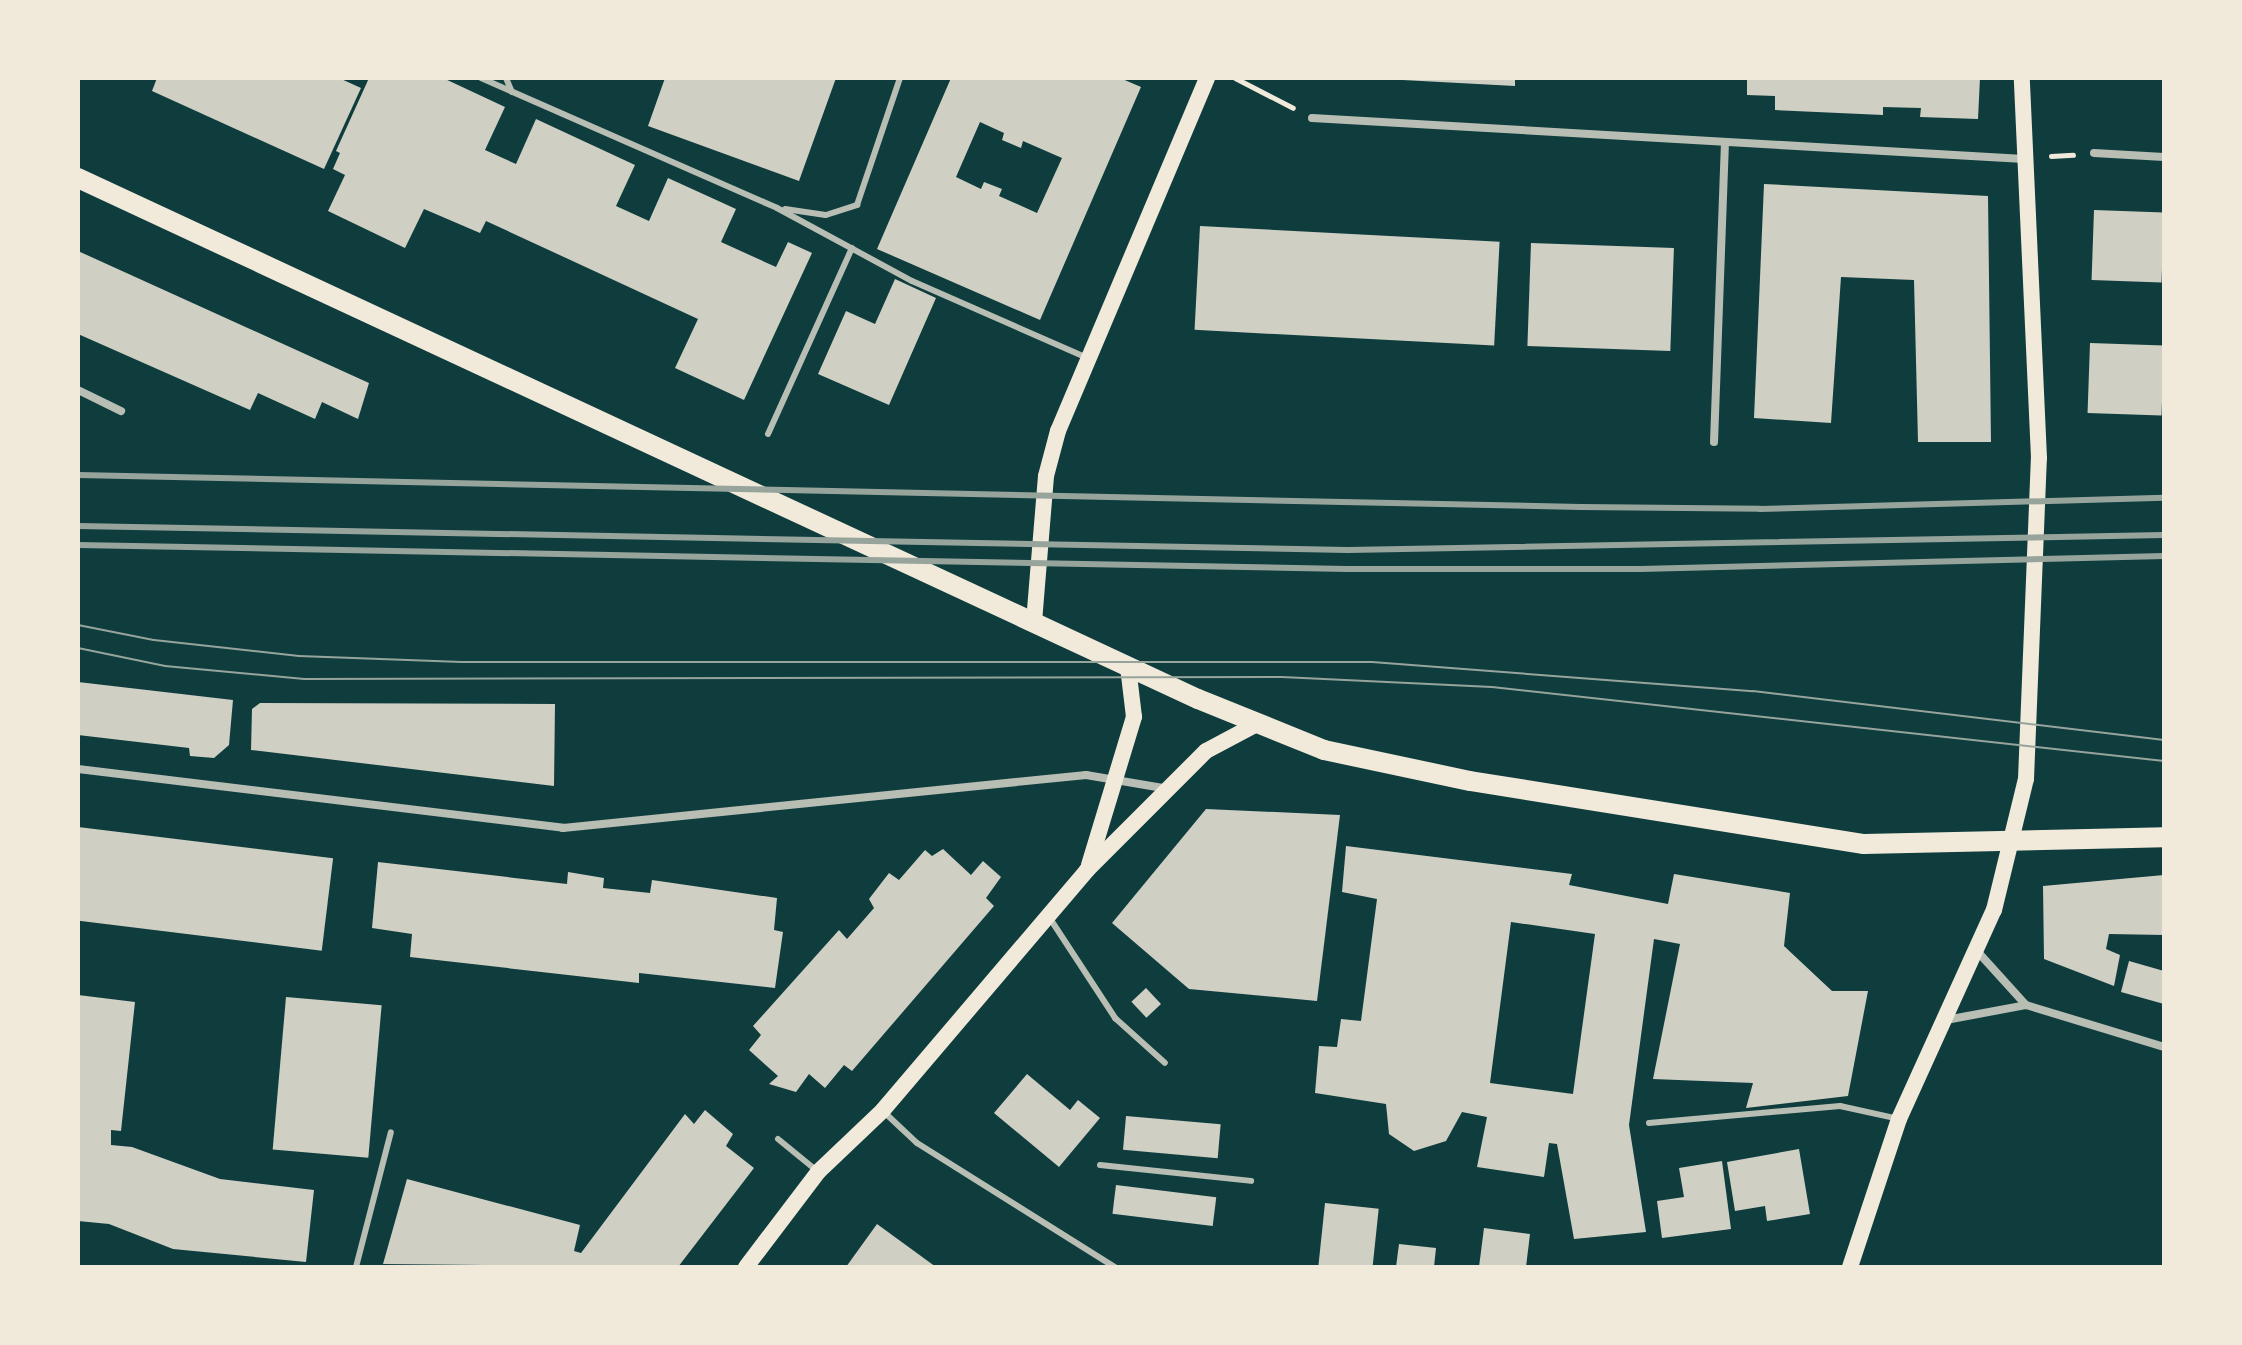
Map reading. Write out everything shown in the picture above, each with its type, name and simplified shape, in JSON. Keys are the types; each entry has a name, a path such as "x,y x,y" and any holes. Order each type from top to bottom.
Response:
{"main road":[{"path":"1034,622 1046,476 1058,431 1207,78"},
{"path":"1850,1267 1899,1119 1941,1022 1977,950 2013,844 2027,764 2039,458 2022,78"},
{"path":"78,178 1128,667 1255,725 1324,750 1402,768 1819,838 1906,846 2164,837"},
{"path":"1087,870 1119,777 1135,703 1128,667"},
{"path":"746,1267 818,1172 883,1110 1087,870 1206,751 1255,725"}],"street":[{"path":"1312,118 2024,159"},
{"path":"1714,442 1725,144"},
{"path":"2094,153 2164,157"},
{"path":"78,390 121,411"},
{"path":"78,769 563,828 1086,775 1119,777 1169,789"},
{"path":"1977,950 2026,1005"},
{"path":"1941,1022 1990,1008 2026,1005 2164,1047"}],"lane":[{"path":"481,78 777,208 852,248 1088,358"},
{"path":"506,78 512,92"},
{"path":"777,208 826,215 857,205 900,78"},
{"path":"768,434 852,248"},
{"path":"1049,917 1115,1018 1165,1063"},
{"path":"1649,1123 1840,1106 1899,1119"},
{"path":"883,1110 917,1143 1115,1267"},
{"path":"356,1267 391,1132"},
{"path":"778,1139 818,1172"},
{"path":"1100,1165 1251,1181"}],"path":[{"path":"1235,78 1312,118"}],"building":[{"path":"157,78 339,78 361,88 324,169 152,91"},
{"path":"369,78 443,78 505,107 485,150 516,164 536,119 635,165 616,206 649,221 668,178 736,209 721,242 776,267 788,242 812,253 744,400 675,368 698,319 486,221 480,233 424,209 405,248 328,211 345,175 333,169 340,153 336,151"},
{"path":"665,78 836,78 799,181 648,126"},
{"path":"951,78 1120,78 1141,87 1040,320 877,249","holes":["980,122 1004,133 1002,140 1021,148 1023,141 1062,158 1037,213 999,196 1002,189 984,182 981,189 956,177"]},
{"path":"1365,78 1515,78 1515,86"},
{"path":"1747,78 1980,78 1978,119 1920,117 1921,108 1883,107 1883,115 1775,110 1775,96 1747,95"},
{"path":"1764,184 1988,196 1991,442 1918,442 1914,280 1841,277 1831,423 1754,418"},
{"path":"2094,210 2164,212 2162,282 2092,280"},
{"path":"1200,226 1500,242 1494,346 1195,330"},
{"path":"1531,243 1674,248 1670,351 1527,346"},
{"path":"78,251 369,383 358,419 322,402 315,419 258,393 250,410 78,334"},
{"path":"895,279 936,298 889,405 818,374 846,311 875,324"},
{"path":"2090,343 2164,346 2162,416 2088,413"},
{"path":"78,682 233,700 229,745 214,758 190,756 189,748 78,735"},
{"path":"260,703 555,704 554,786 251,750 252,709"},
{"path":"1206,809 1340,815 1317,1001 1189,989 1112,923"},
{"path":"78,827 333,858 322,951 78,921"},
{"path":"1346,846 1572,874 1569,885 1668,904 1674,874 1790,893 1784,946 1832,991 1868,991 1848,1096 1746,1108 1753,1083 1653,1079 1680,944 1654,939 1629,1125 1646,1232 1574,1239 1557,1144 1549,1143 1544,1177 1477,1167 1487,1117 1462,1112 1446,1141 1414,1151 1389,1134 1386,1104 1315,1093 1319,1046 1337,1047 1341,1019 1361,1021 1377,899 1342,892","holes":["1511,922 1595,934 1573,1094 1490,1083"]},
{"path":"943,849 971,875 983,861 1001,877 986,898 994,906 852,1071 844,1065 825,1088 809,1074 796,1092 769,1084 778,1076 749,1050 761,1035 753,1026 839,930 847,939 874,908 869,899 889,873 899,880 925,850 932,856"},
{"path":"378,862 567,884 568,872 604,878 603,888 650,893 652,880 777,898 774,930 783,932 775,988 639,973 639,983 410,957 412,934 372,928"},
{"path":"2164,875 2164,935 2109,934 2106,949 2120,955 2114,986 2044,959 2043,886"},
{"path":"2129,961 2164,971 2164,1004 2121,992"},
{"path":"1146,988 1161,1004 1146,1018 1131,1002"},
{"path":"78,995 135,1002 121,1131 111,1130 111,1145 132,1147 220,1179 314,1190 306,1262 173,1249 109,1224 78,1221"},
{"path":"286,997 382,1005 368,1158 273,1149"},
{"path":"1027,1074 1070,1110 1078,1100 1100,1118 1059,1167 994,1113"},
{"path":"705,1110 733,1134 726,1146 754,1168 678,1267 383,1264 407,1179 580,1225 574,1251 581,1253 685,1114 694,1124"},
{"path":"1126,1116 1221,1124 1218,1158 1123,1150"},
{"path":"1799,1149 1810,1214 1767,1221 1765,1206 1735,1211 1727,1162"},
{"path":"1722,1161 1731,1229 1662,1238 1657,1201 1684,1197 1679,1168"},
{"path":"1116,1185 1216,1197 1213,1226 1112,1214"},
{"path":"1325,1203 1379,1209 1373,1267 1318,1267"},
{"path":"877,1224 936,1267 846,1267"},
{"path":"1484,1228 1530,1234 1526,1267 1479,1267"},
{"path":"1399,1244 1436,1248 1434,1267 1396,1267"}],"tram line":[{"path":"78,625 154,640 299,656 462,662 1372,662 1753,691 2164,740"},
{"path":"78,648 165,666 304,679 1282,677 1492,687 2164,761"}],"railway":[{"path":"78,475 1760,509 2164,498"},
{"path":"78,526 1348,550 2164,535"},
{"path":"78,545 1347,569 1640,569 2164,556"}]}
